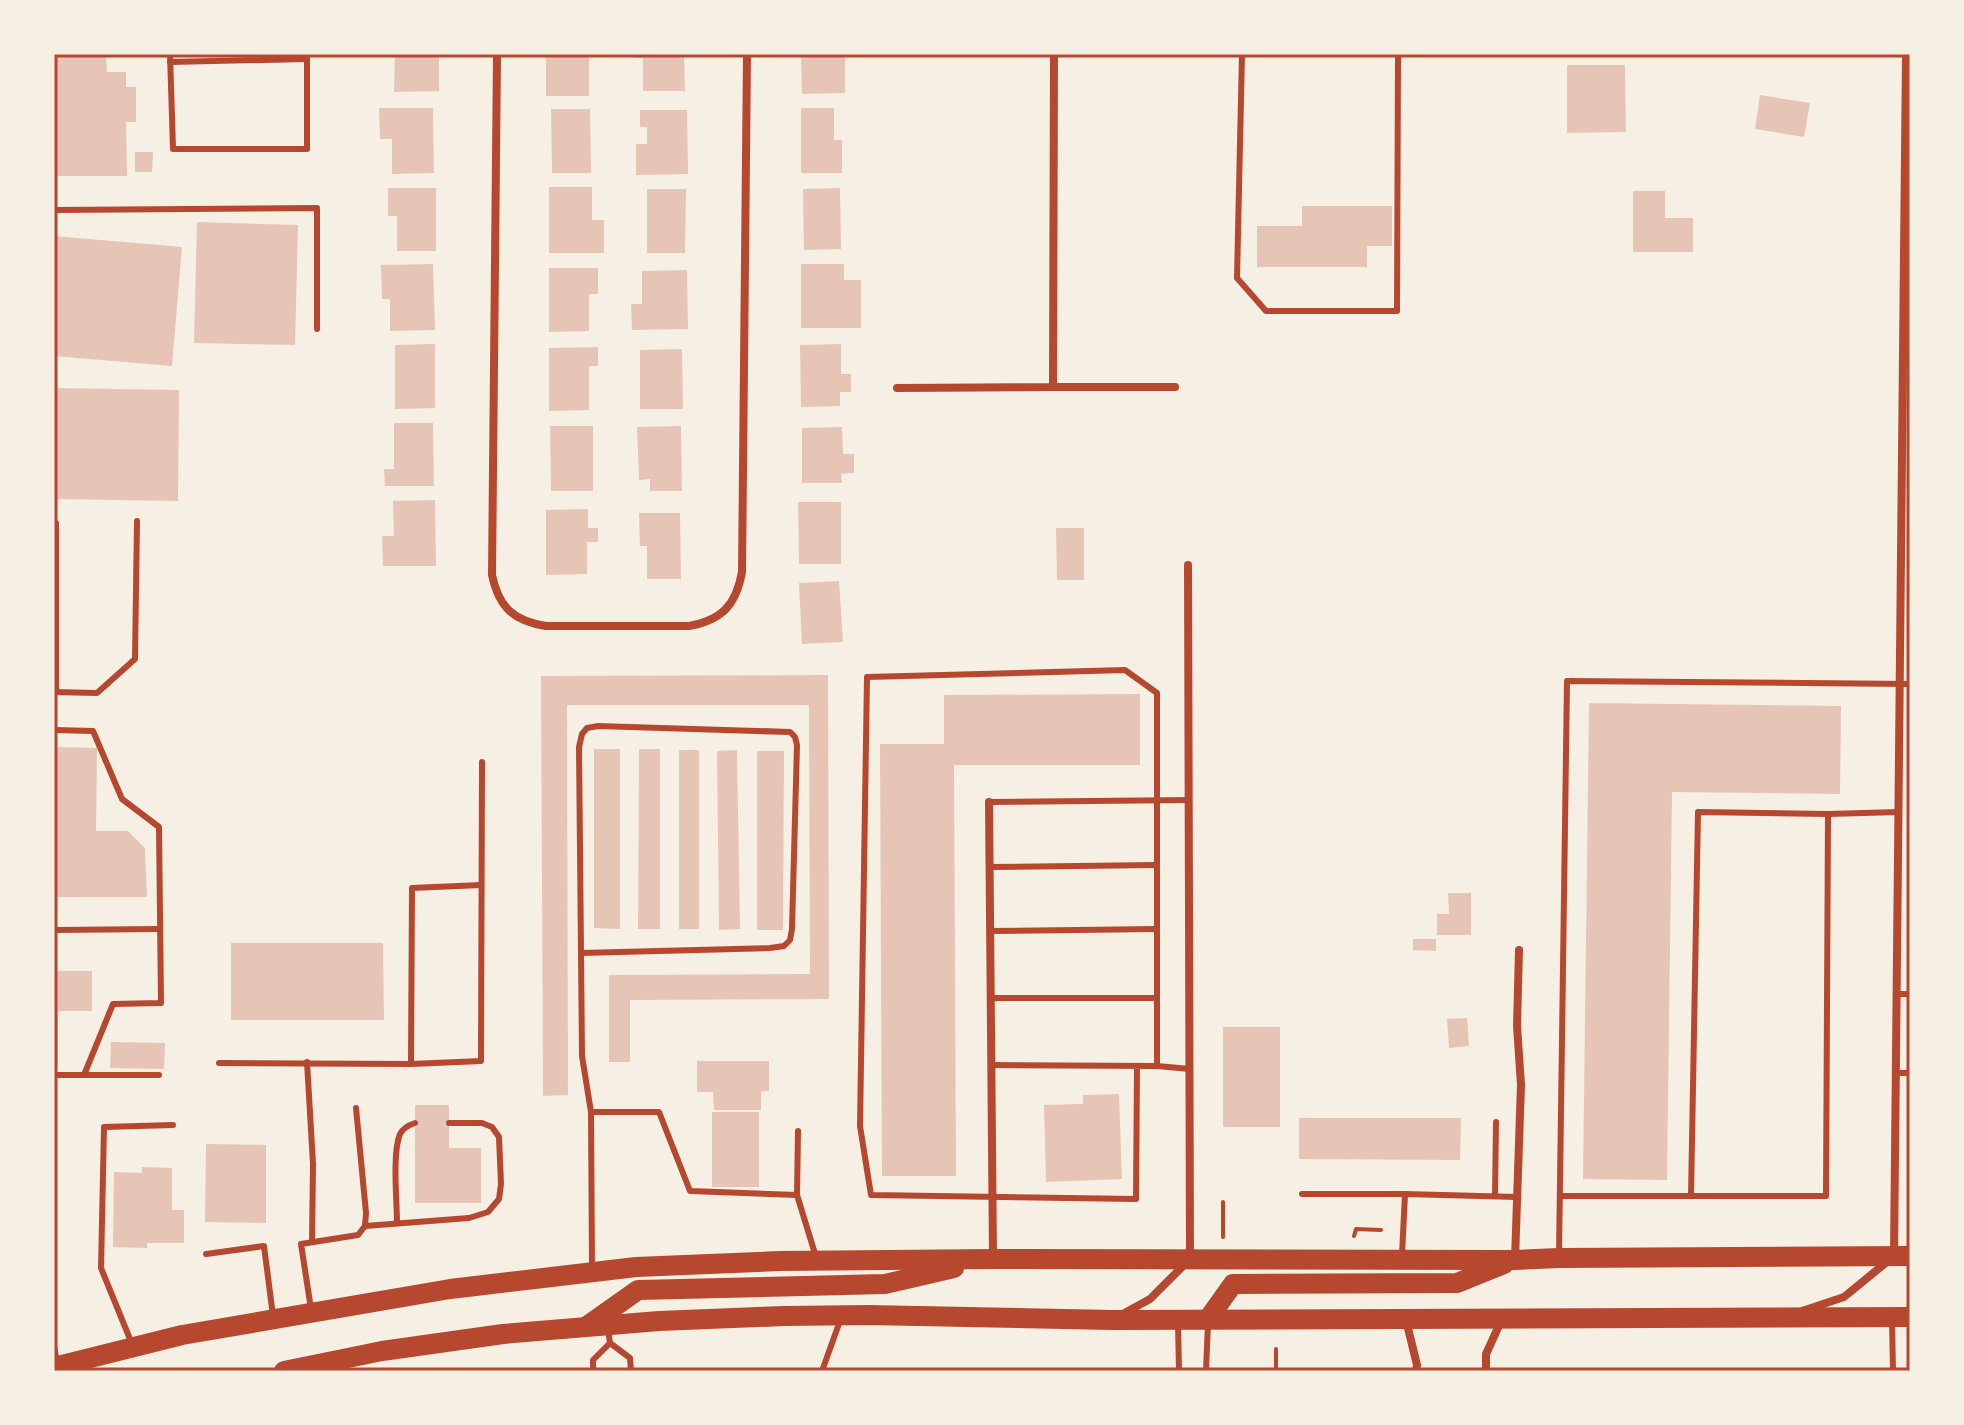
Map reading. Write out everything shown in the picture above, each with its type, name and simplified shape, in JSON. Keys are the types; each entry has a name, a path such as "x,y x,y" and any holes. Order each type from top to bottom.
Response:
{"main road":[{"path":"55,1360 450,1289 636,1267 993,1259 1515,1260 1902,1256"},
{"path":"586,1327 638,1290 885,1284 993,1259"},
{"path":"1208,1319 1233,1284 1457,1283 1515,1260"},
{"path":"284,1371 397,1349 503,1334 586,1327 609,1334 659,1321 842,1316 1113,1320 1901,1317"}],"street":[{"path":"497,54 492,575 495,591 503,606 531,624 689,626 706,623 732,603 742,572 747,54"},
{"path":"1053,387 1054,54"},
{"path":"1779,1318 1844,1297 1902,1256 1896,1073 1899,812 1905,684 1906,54"},
{"path":"897,388 1175,387"},
{"path":"1113,1320 1150,1299 1190,1259 1188,565"},
{"path":"989,802 993,1259"},
{"path":"1515,1260 1521,1085 1517,1026 1519,950"},
{"path":"1406,1319 1416,1371"},
{"path":"1486,1371 1486,1354 1502,1319"}],"lane":[{"path":"1242,54 1237,278 1266,311 1397,311 1398,54"},
{"path":"307,57 307,149 173,149 170,58 307,57"},
{"path":"54,210 317,208 317,329"},
{"path":"54,522 55,692 97,693 135,659 137,521"},
{"path":"1137,1066 1136,1199 871,1195 860,1126 867,677 1125,670 1157,693 1157,1066"},
{"path":"1559,1258 1567,681 1905,684"},
{"path":"581,953 770,948 784,946 790,940 797,745 790,732 598,726 587,728 582,734 579,747 581,953 582,1056 591,1112 592,1272"},
{"path":"54,730 93,731 122,799 159,827 161,1003 113,1004 84,1075"},
{"path":"219,1063 411,1064 481,1061 482,762"},
{"path":"989,802 1189,800"},
{"path":"1691,1196 1698,812 1899,812"},
{"path":"1560,1196 1826,1196 1828,814"},
{"path":"990,867 1156,865"},
{"path":"411,1064 412,888 481,885"},
{"path":"54,930 160,929"},
{"path":"991,931 1156,929"},
{"path":"1897,994 1910,994"},
{"path":"992,998 1156,998"},
{"path":"307,1062 313,1164 312,1242"},
{"path":"992,1065 1190,1069"},
{"path":"1896,1073 1910,1073"},
{"path":"54,1075 159,1075"},
{"path":"311,1313 301,1244 358,1235 365,1226 356,1108"},
{"path":"591,1112 659,1112 690,1191 797,1195"},
{"path":"1495,1196 1496,1122"},
{"path":"397,1223 400,1134 408,1125 415,1123"},
{"path":"365,1226 469,1218 488,1212 499,1199 499,1137 492,1127 482,1123 449,1123"},
{"path":"133,1348 101,1268 104,1127 173,1125"},
{"path":"798,1131 797,1195 817,1261"},
{"path":"1302,1194 1517,1197"},
{"path":"1402,1259 1405,1194"},
{"path":"206,1254 264,1246 273,1320"},
{"path":"822,1371 842,1316"},
{"path":"1893,1371 1901,1317"},
{"path":"1206,1371 1208,1319"},
{"path":"1178,1320 1179,1371"},
{"path":"593,1371 593,1360 609,1334 630,1358 631,1371"}],"path":[{"path":"1223,1202 1223,1237"},
{"path":"1354,1236 1356,1229 1381,1230"},
{"path":"1276,1349 1276,1371"}],"building":[{"path":"54,54 123,54 123,57 106,57 107,72 126,72 126,87 136,87 136,122 126,122 127,176 54,176"},
{"path":"395,54 439,54 439,91 394,92"},
{"path":"546,54 589,54 589,96 546,96"},
{"path":"634,54 684,54 685,91 643,91 643,58 634,58"},
{"path":"801,54 845,54 845,93 802,94"},
{"path":"1567,65 1625,65 1626,132 1567,133"},
{"path":"1760,95 1810,103 1804,137 1755,129"},
{"path":"379,108 433,108 434,173 392,174 392,139 380,139"},
{"path":"801,108 834,108 834,140 842,140 842,173 801,173"},
{"path":"551,109 590,109 591,173 552,173"},
{"path":"640,110 687,110 688,174 636,175 636,144 647,144 647,127 640,127"},
{"path":"135,152 153,152 152,172 135,172"},
{"path":"549,187 592,187 592,220 604,220 604,253 549,253"},
{"path":"388,188 436,188 436,251 397,251 397,216 388,216"},
{"path":"840,188 841,249 804,250 803,189"},
{"path":"647,189 686,189 685,253 647,253"},
{"path":"1633,191 1665,191 1665,218 1693,218 1693,252 1633,252"},
{"path":"1302,206 1392,206 1392,246 1367,246 1367,267 1257,267 1257,226 1302,226"},
{"path":"197,222 298,225 295,345 194,343"},
{"path":"54,236 182,247 172,366 54,356"},
{"path":"433,264 435,330 390,331 390,299 382,299 381,265"},
{"path":"801,264 844,264 844,280 861,280 861,328 801,328"},
{"path":"549,268 598,268 598,294 589,294 589,331 549,332"},
{"path":"687,270 688,329 632,330 631,304 642,304 642,271"},
{"path":"435,344 435,408 395,409 395,345"},
{"path":"841,344 841,374 851,374 851,392 840,392 840,406 801,407 800,345"},
{"path":"598,347 598,366 589,366 589,410 549,411 549,348"},
{"path":"682,349 683,409 640,409 640,350"},
{"path":"54,388 179,390 178,501 54,499"},
{"path":"394,423 433,423 434,486 385,486 384,469 394,469"},
{"path":"550,426 593,426 593,491 551,491"},
{"path":"681,426 682,491 650,491 650,479 639,480 637,427"},
{"path":"842,427 843,454 854,454 854,473 841,474 842,483 802,483 802,428"},
{"path":"435,500 436,566 383,566 382,536 394,536 393,501"},
{"path":"798,502 841,502 841,564 799,564"},
{"path":"588,509 588,528 598,528 598,542 587,542 587,574 546,575 546,510"},
{"path":"639,513 680,513 681,579 647,579 647,546 640,546"},
{"path":"1056,528 1084,528 1084,580 1057,580"},
{"path":"839,581 843,642 802,644 799,583"},
{"path":"828,675 829,999 630,1000 630,1062 609,1062 609,975 810,974 809,705 567,705 568,1095 543,1096 541,676"},
{"path":"1140,694 1140,765 954,765 956,1176 882,1176 880,744 944,744 944,695"},
{"path":"1589,703 1841,706 1840,794 1672,792 1667,1180 1583,1179"},
{"path":"54,747 97,748 96,831 128,831 145,848 147,897 54,897"},
{"path":"594,749 620,749 620,929 594,928"},
{"path":"639,749 660,749 660,929 638,929"},
{"path":"679,750 699,750 699,929 679,929"},
{"path":"737,750 740,929 719,930 717,751"},
{"path":"757,751 784,751 783,930 757,930"},
{"path":"1448,893 1471,893 1471,935 1437,935 1437,914 1449,914"},
{"path":"1413,939 1436,939 1436,951 1413,950"},
{"path":"231,943 383,943 384,1020 231,1020"},
{"path":"54,971 92,971 92,1011 58,1011 58,1066 54,1066"},
{"path":"1467,1018 1469,1046 1449,1048 1447,1019"},
{"path":"1223,1027 1280,1027 1280,1127 1223,1127"},
{"path":"111,1042 165,1043 164,1069 110,1068"},
{"path":"697,1061 769,1061 769,1091 761,1091 761,1110 714,1110 713,1092 697,1092"},
{"path":"1119,1094 1122,1179 1046,1182 1044,1105 1083,1104 1083,1095"},
{"path":"415,1105 449,1105 449,1148 481,1148 481,1203 415,1203"},
{"path":"712,1112 759,1112 759,1187 712,1187"},
{"path":"1299,1118 1461,1118 1460,1160 1299,1159"},
{"path":"206,1144 266,1145 266,1223 205,1222"},
{"path":"142,1167 172,1168 172,1210 184,1210 184,1243 147,1243 147,1248 113,1247 114,1172 142,1173"}]}
